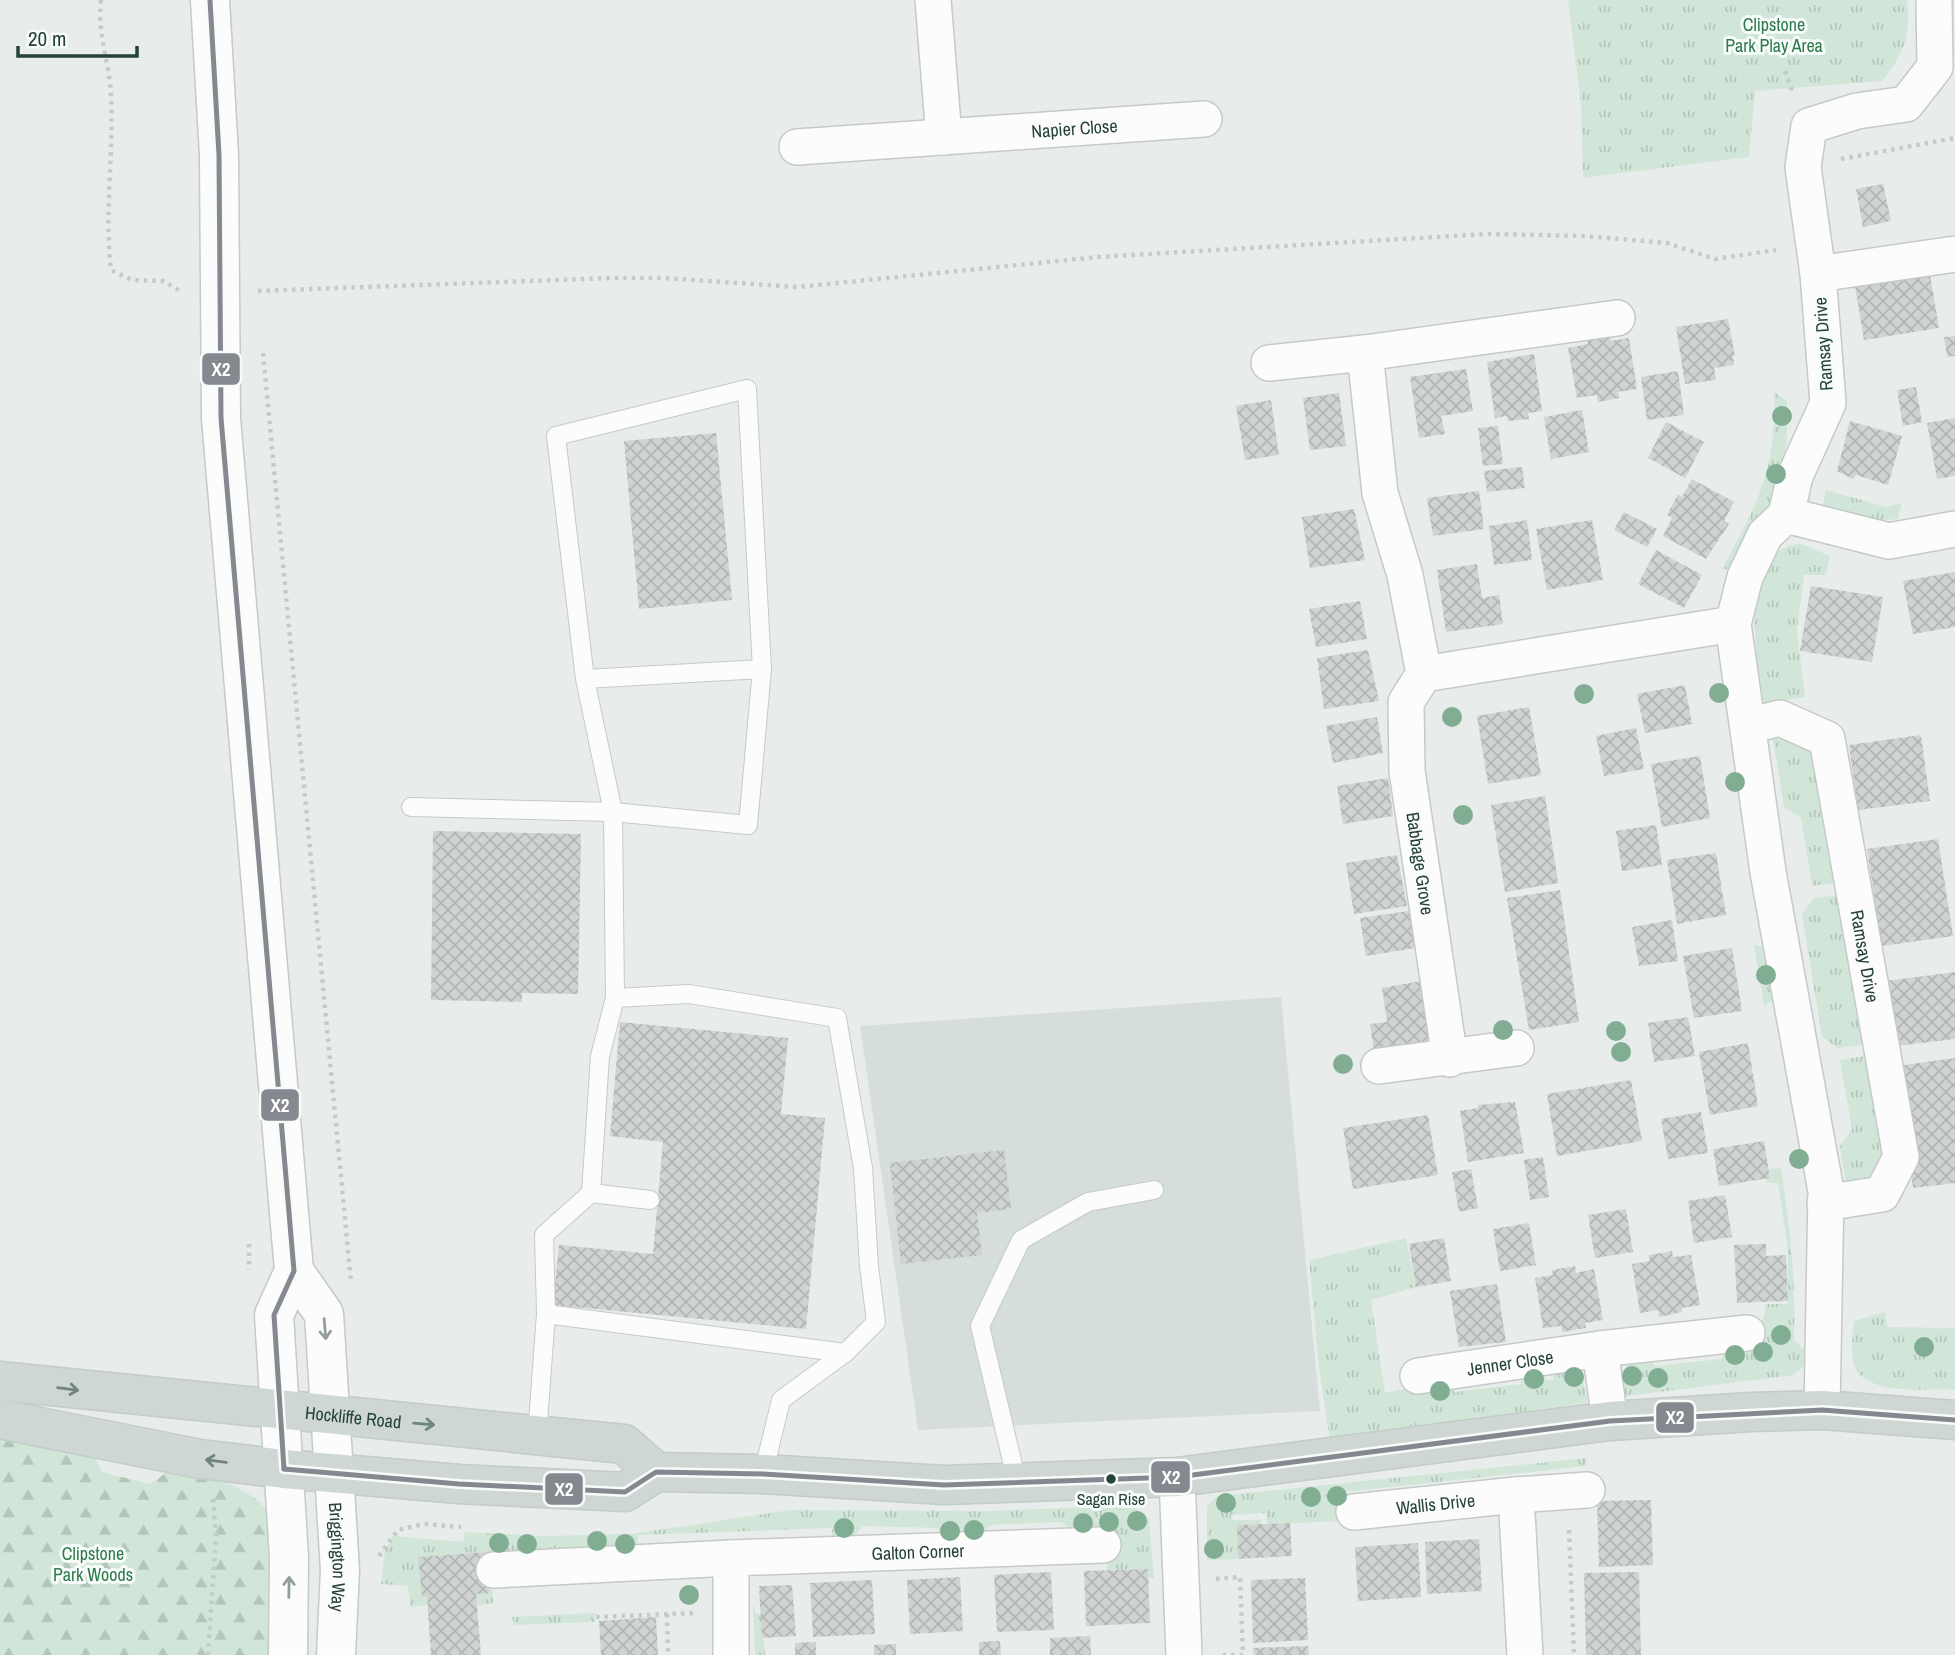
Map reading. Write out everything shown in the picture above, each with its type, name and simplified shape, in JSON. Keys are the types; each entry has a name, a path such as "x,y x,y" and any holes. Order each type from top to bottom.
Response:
{"main road":[{"name":"Hockliffe Road","path":"0,1381 624,1444 656,1472"},
{"path":"0,1419 200,1459 284,1469 481,1486 625,1492 656,1472 763,1474 944,1485 1177,1477 1610,1421 1822,1410 1955,1420"}],"street":[{"path":"210,0 219,155 221,418 294,1271 274,1315 289,1558 288,1655"},
{"path":"933,0 944,137"},
{"name":"Ramsay Drive","path":"1822,1410 1826,1191 1768,872 1733,624 1745,577 1765,535 1786,514 1795,476 1828,403 1815,259 1802,167 1809,126 1857,111 1906,104 1935,66 1934,0"},
{"name":"Napier Close","path":"797,147 1204,119"},
{"name":"Ramsay Drive","path":"1815,259 1955,254"},
{"path":"1269,363 1365,353 1617,318"},
{"path":"1365,353 1380,493 1405,575 1424,674 1733,624"},
{"path":"1786,514 1889,541 1955,528"},
{"name":"Babbage Grove","path":"1424,674 1406,702 1407,771 1450,1059"},
{"name":"Ramsay Drive","path":"1749,726 1780,718 1827,739 1901,1157 1882,1194 1825,1203"},
{"path":"1379,1066 1450,1059 1516,1048"},
{"name":"Briggington Way","path":"294,1271 324,1314 337,1474 340,1570 336,1655"},
{"name":"Jenner Close","path":"1418,1376 1601,1349 1747,1333"},
{"path":"1601,1349 1610,1421"},
{"path":"1177,1477 1184,1655"},
{"name":"Wallis Drive","path":"1354,1512 1577,1491"},
{"path":"1516,1495 1525,1655"},
{"name":"Galton Corner","path":"494,1570 731,1558 1103,1545"},
{"path":"731,1558 731,1655"}],"lane":[{"path":"411,807 613,812 748,825 762,669 747,389 556,436 585,678 613,812 615,998 600,1056 591,1192 544,1235 546,1314 537,1435"},
{"path":"585,678 762,669"},
{"path":"615,998 689,994 837,1018 863,1168 869,1266 876,1322 845,1353 781,1400 763,1474"},
{"path":"1017,1482 980,1326 1021,1240 1088,1202 1154,1190"},
{"path":"591,1192 650,1200"},
{"path":"546,1314 845,1353"}],"path":[{"path":"101,0 102,50 111,94 107,242 111,270 132,280 163,281 192,297"},
{"path":"1802,167 1955,138"},
{"path":"259,305 257,291 610,278 663,278 797,287 1098,257 1488,234 1585,236 1667,243 1715,260 1815,259"},
{"path":"263,346 351,1288"},
{"path":"208,1655 216,1537 212,1487"},
{"path":"1574,1655 1577,1491"},
{"path":"376,1561 398,1530 424,1524 454,1527"},
{"path":"1214,1579 1240,1577 1243,1655 1219,1655"},
{"path":"596,1617 707,1613"},
{"path":"667,1614 668,1655"}],"shaded area":[{"path":"1281,997 1320,1411 918,1430 860,1026"}],"green space":[{"name":"Clipstone Park Play Area","path":"1568,0 1907,0 1908,24 1901,53 1882,81 1755,91 1749,157 1583,178 1581,105"},
{"path":"1774,392 1787,401 1786,450 1777,490 1738,570 1722,569 1763,485 1772,443"},
{"path":"1826,490 1886,507 1902,503 1898,519 1867,522 1822,509"},
{"path":"1801,544 1830,556 1826,575 1804,575 1797,631 1805,697 1764,704 1755,636 1758,585 1766,564 1780,550"},
{"path":"1794,737 1809,745 1819,759 1841,882 1812,886 1801,818 1784,807 1773,738"},
{"path":"1842,894 1868,1044 1838,1048 1822,1037 1802,914 1814,898"},
{"path":"1754,945 1770,949 1778,996 1764,1006"},
{"path":"1869,1055 1885,1155 1877,1171 1868,1180 1846,1185 1840,1146 1852,1129 1840,1060"},
{"path":"1781,1168 1792,1254 1794,1340 1809,1354 1802,1368 1794,1375 1620,1397 1624,1371 1645,1354 1655,1366 1721,1359 1734,1344 1761,1322 1765,1304 1788,1304 1788,1250 1778,1183 1767,1183 1766,1179 1771,1177 1769,1169"},
{"path":"1406,1238 1416,1287 1371,1300 1385,1393 1442,1381 1455,1392 1520,1384 1528,1368 1543,1369 1545,1380 1554,1380 1553,1365 1570,1369 1579,1375 1588,1402 1330,1441 1319,1368 1309,1260"},
{"path":"1885,1312 1887,1327 1955,1328 1955,1390 1898,1389 1871,1382 1861,1375 1853,1360 1854,1321"},
{"name":"Clipstone Park Woods","path":"0,1427 90,1448 102,1472 150,1484 173,1468 227,1483 262,1504 272,1515 273,1655 0,1655"},
{"path":"1586,1458 1586,1466 1345,1492 1348,1521 1267,1524 1266,1513 1231,1515 1232,1520 1261,1520 1261,1524 1237,1526 1238,1559 1207,1560 1207,1506 1218,1496"},
{"path":"1132,1505 1149,1519 1154,1578 1148,1578 1147,1569 1107,1570 1106,1533 1074,1534 1062,1522 990,1525 977,1539 948,1541 937,1528 863,1526 851,1539 833,1540 832,1528 638,1535 637,1547 491,1552 493,1603 477,1606 476,1594 485,1552 419,1557 422,1597 427,1597 427,1605 410,1607 408,1586 381,1584 385,1550 393,1536 463,1542 465,1532 542,1536 632,1534 790,1510 991,1511"},
{"path":"753,1604 756,1614 761,1614 765,1655 755,1655"},
{"path":"595,1613 595,1622 514,1625 512,1617"}],"building":[{"path":"1883,184 1891,221 1863,227 1856,189"},
{"path":"1929,269 1939,328 1864,340 1854,280"},
{"path":"1728,319 1735,356 1734,365 1714,368 1716,380 1685,384 1676,327"},
{"path":"1610,335 1611,341 1629,338 1637,389 1618,392 1619,398 1598,402 1597,395 1577,398 1568,348 1588,344 1587,339"},
{"path":"1955,336 1955,356 1947,357 1944,337"},
{"path":"1534,354 1542,411 1528,413 1529,419 1508,421 1507,416 1495,418 1487,362"},
{"path":"1466,369 1473,411 1441,416 1445,434 1419,438 1410,377"},
{"path":"1678,371 1684,415 1647,420 1641,377"},
{"path":"1916,387 1922,422 1903,426 1897,390"},
{"path":"1339,393 1346,446 1310,450 1303,398"},
{"path":"1271,400 1279,455 1245,460 1236,406"},
{"path":"1582,410 1589,452 1551,459 1544,417"},
{"path":"1955,418 1955,476 1937,479 1927,423"},
{"path":"1850,421 1902,436 1888,485 1856,475 1853,479 1837,471"},
{"path":"1666,422 1704,442 1685,478 1648,458"},
{"path":"1498,426 1503,464 1483,466 1478,428"},
{"path":"716,433 732,600 639,609 624,441"},
{"path":"1522,467 1525,488 1487,492 1484,471"},
{"path":"1692,479 1734,502 1724,521 1729,524 1706,559 1663,536 1672,518 1667,515 1678,494 1682,497"},
{"path":"1479,491 1484,529 1433,536 1427,498"},
{"path":"1354,509 1365,560 1310,568 1302,517"},
{"path":"1624,512 1657,529 1647,547 1614,530"},
{"path":"1527,520 1532,560 1494,565 1489,526"},
{"path":"1592,520 1603,580 1547,590 1536,529"},
{"path":"1656,550 1702,575 1684,608 1638,584"},
{"path":"1477,564 1482,598 1499,595 1503,624 1446,632 1437,570"},
{"path":"1955,572 1955,627 1913,634 1903,581"},
{"path":"1811,586 1883,597 1872,662 1800,651"},
{"path":"1360,601 1367,639 1316,647 1309,609"},
{"path":"1368,650 1379,701 1324,709 1317,658"},
{"path":"1685,685 1692,724 1645,733 1637,694"},
{"path":"1529,707 1541,775 1488,784 1477,716"},
{"path":"1377,717 1383,753 1333,763 1326,726"},
{"path":"1636,728 1644,769 1604,776 1596,736"},
{"path":"1921,735 1930,801 1858,810 1849,745"},
{"path":"1700,756 1710,818 1662,827 1651,764"},
{"path":"1388,778 1393,816 1343,824 1337,786"},
{"path":"1545,796 1558,883 1505,892 1491,805"},
{"path":"1656,825 1662,865 1622,871 1616,831"},
{"path":"433,831 581,834 578,994 522,993 522,1002 431,1000"},
{"path":"1938,839 1953,936 1882,946 1867,849"},
{"path":"1716,853 1726,915 1677,924 1667,860"},
{"path":"1397,855 1407,906 1354,914 1346,863"},
{"path":"1560,890 1579,1022 1529,1030 1507,898"},
{"path":"1409,911 1415,948 1366,956 1360,918"},
{"path":"1672,920 1678,961 1639,966 1632,927"},
{"path":"1732,948 1742,1011 1694,1018 1683,956"},
{"path":"1955,972 1955,1039 1896,1046 1886,981"},
{"path":"1421,981 1432,1045 1374,1053 1370,1024 1387,1022 1382,988"},
{"path":"1688,1017 1695,1056 1654,1062 1648,1023"},
{"path":"620,1022 788,1038 781,1114 825,1118 806,1329 553,1305 559,1245 653,1254 663,1142 610,1136"},
{"path":"1748,1043 1758,1106 1710,1115 1699,1052"},
{"path":"1955,1058 1955,1183 1913,1188 1897,1066"},
{"path":"1631,1080 1642,1141 1557,1156 1547,1094"},
{"path":"1515,1102 1524,1153 1468,1162 1460,1111 1478,1108 1478,1105"},
{"path":"1701,1112 1708,1153 1668,1159 1661,1119"},
{"path":"1428,1115 1438,1175 1353,1189 1343,1128"},
{"path":"1764,1141 1770,1178 1719,1186 1713,1149"},
{"path":"1004,1150 1011,1209 977,1213 982,1255 901,1264 890,1163"},
{"path":"1543,1157 1549,1197 1530,1200 1524,1160"},
{"path":"1471,1169 1478,1208 1459,1212 1452,1172"},
{"path":"1725,1195 1732,1237 1694,1243 1688,1201"},
{"path":"1626,1209 1633,1252 1595,1258 1588,1215"},
{"path":"1529,1223 1536,1265 1500,1271 1493,1229"},
{"path":"1444,1238 1451,1281 1416,1287 1409,1244"},
{"path":"1766,1244 1766,1256 1786,1255 1788,1301 1737,1303 1734,1245"},
{"path":"1672,1251 1673,1257 1691,1255 1700,1305 1682,1308 1682,1312 1659,1317 1658,1310 1640,1313 1632,1264 1650,1261 1649,1255"},
{"path":"1575,1266 1576,1273 1594,1269 1603,1320 1585,1323 1586,1328 1562,1332 1561,1326 1543,1328 1535,1278 1553,1275 1552,1270"},
{"path":"1497,1284 1506,1342 1459,1347 1450,1291"},
{"path":"1651,1500 1653,1565 1599,1567 1597,1501"},
{"path":"1290,1523 1292,1556 1238,1559 1237,1525"},
{"path":"1479,1539 1482,1591 1427,1594 1425,1542"},
{"path":"1418,1543 1421,1597 1358,1601 1355,1547"},
{"path":"486,1552 489,1593 476,1594 481,1655 431,1655 427,1597 422,1597 418,1557"},
{"path":"1148,1569 1150,1623 1086,1626 1084,1571"},
{"path":"1051,1572 1054,1630 997,1632 994,1575"},
{"path":"1639,1572 1641,1655 1586,1655 1584,1573"},
{"path":"960,1577 963,1631 910,1634 907,1580"},
{"path":"1305,1578 1308,1640 1253,1643 1251,1580"},
{"path":"872,1580 875,1634 813,1637 810,1583"},
{"path":"792,1585 796,1636 762,1638 759,1586"},
{"path":"656,1617 658,1655 601,1655 599,1621"},
{"path":"1090,1636 1091,1655 1050,1655 1050,1638"},
{"path":"1000,1641 1001,1655 979,1655 979,1642"},
{"path":"816,1642 816,1655 795,1655 795,1643"},
{"path":"896,1644 896,1655 874,1655 874,1645"},
{"path":"1308,1646 1309,1655 1254,1655 1253,1648"}],"transit line":[{"name":"X2","path":"210,0 219,155 221,418 294,1271 274,1315 284,1469"},
{"name":"X2","path":"284,1469 459,1484 625,1492 656,1472 763,1474 944,1485 1177,1477 1610,1421 1822,1410 1955,1420"}],"place":[{"name":"Sagan Rise","path":"1111,1479"}]}
